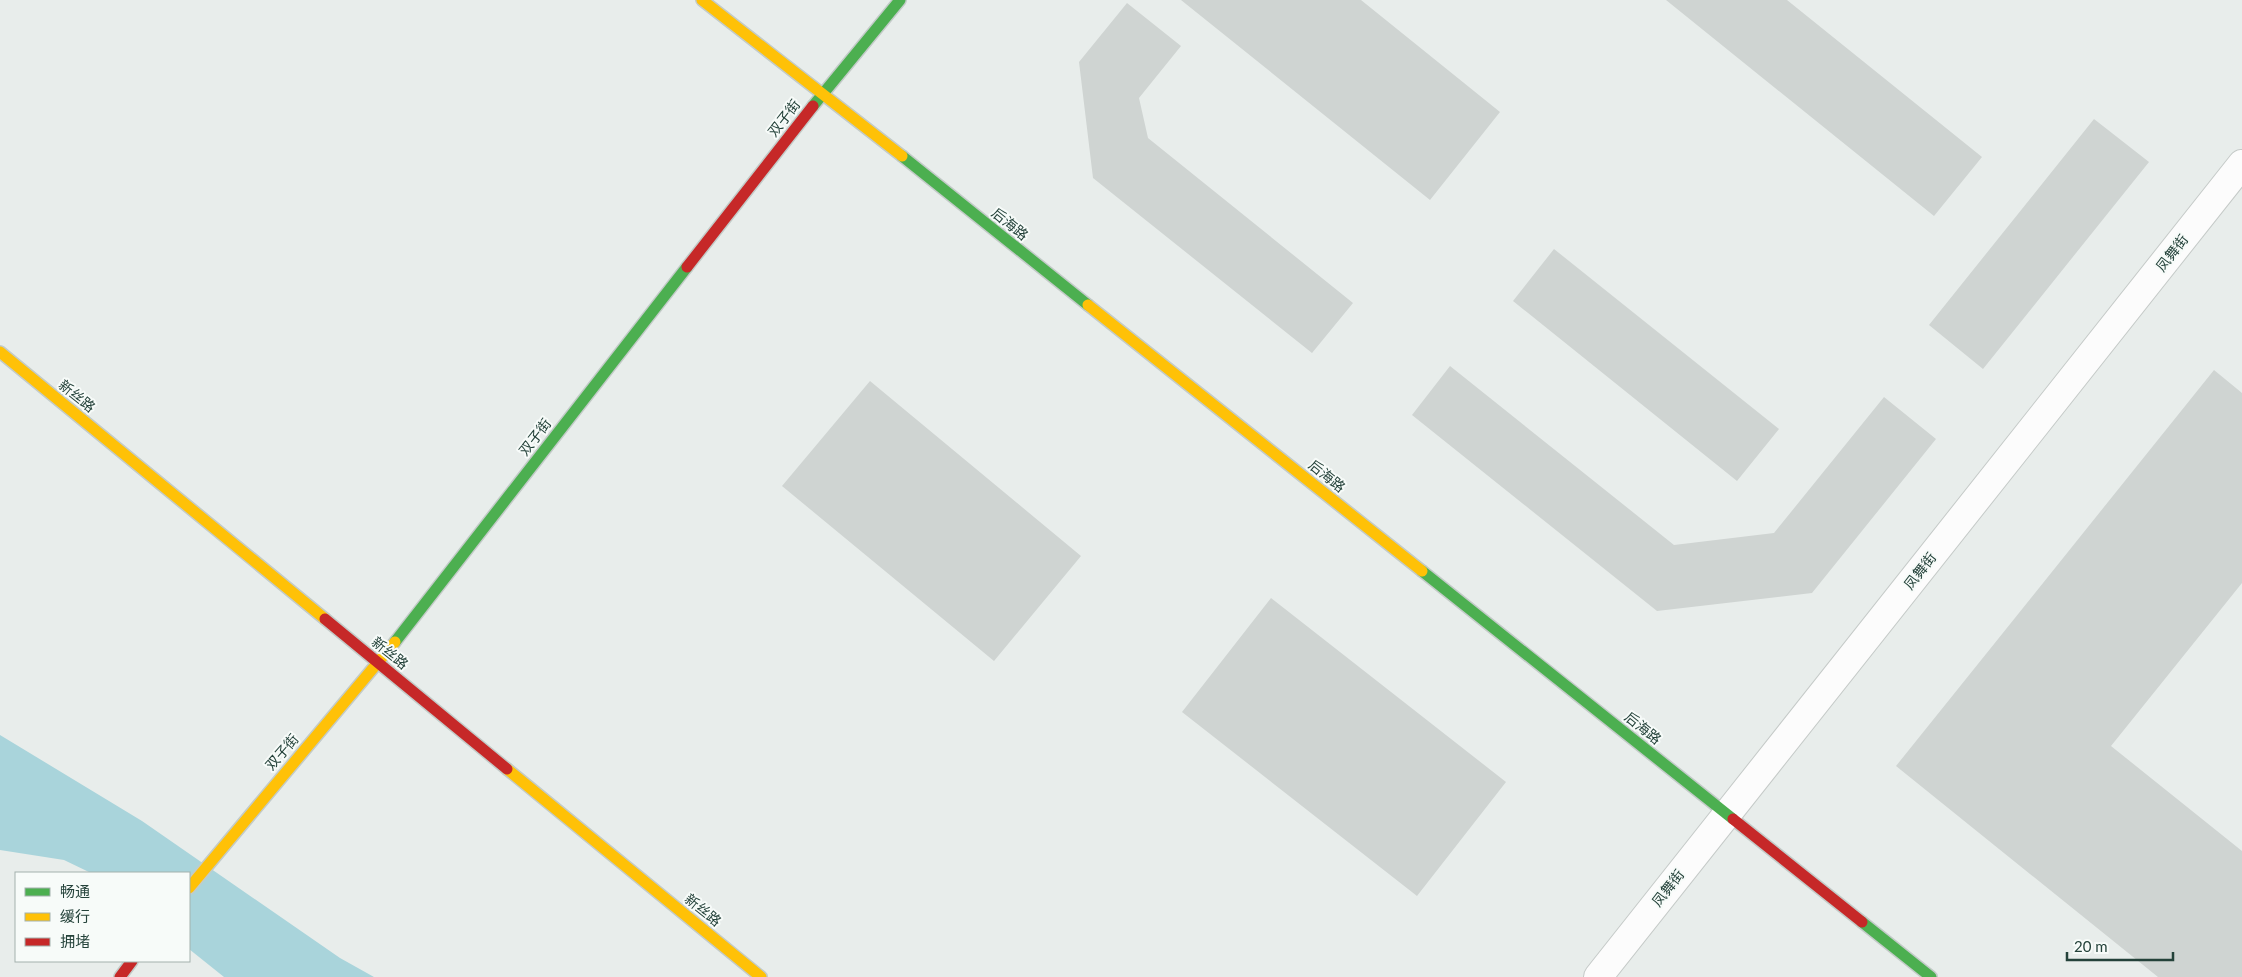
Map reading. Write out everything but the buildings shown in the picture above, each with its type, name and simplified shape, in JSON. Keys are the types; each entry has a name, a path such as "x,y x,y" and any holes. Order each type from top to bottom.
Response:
{"street":[{"name":"后海路","path":"702,0 822,93 1931,977"},
{"name":"双子街","path":"190,887 234,830 379,663 822,93 900,0"},
{"name":"凤舞街","path":"1598,977 2242,164"},
{"name":"新丝路","path":"0,352 761,977"},
{"path":"120,977 131,962"}],"water":[{"path":"0,735 142,821 340,958 374,977 224,977 190,950 190,872 89,872 64,860 0,850"}],"traffic: fast":[{"path":"813,106 900,0"},
{"path":"902,156 1088,305"},
{"path":"395,642 687,267"},
{"path":"1422,571 1733,819"},
{"path":"1862,922 1931,977"}],"traffic: slow":[{"path":"702,0 902,156"},
{"path":"1088,305 1422,571"},
{"path":"0,352 325,619"},
{"path":"190,887 395,642"},
{"path":"507,769 761,977"}],"traffic: jam":[{"path":"687,267 813,106"},
{"path":"325,619 507,769"},
{"path":"1733,819 1862,922"},
{"path":"120,977 131,962"}]}
